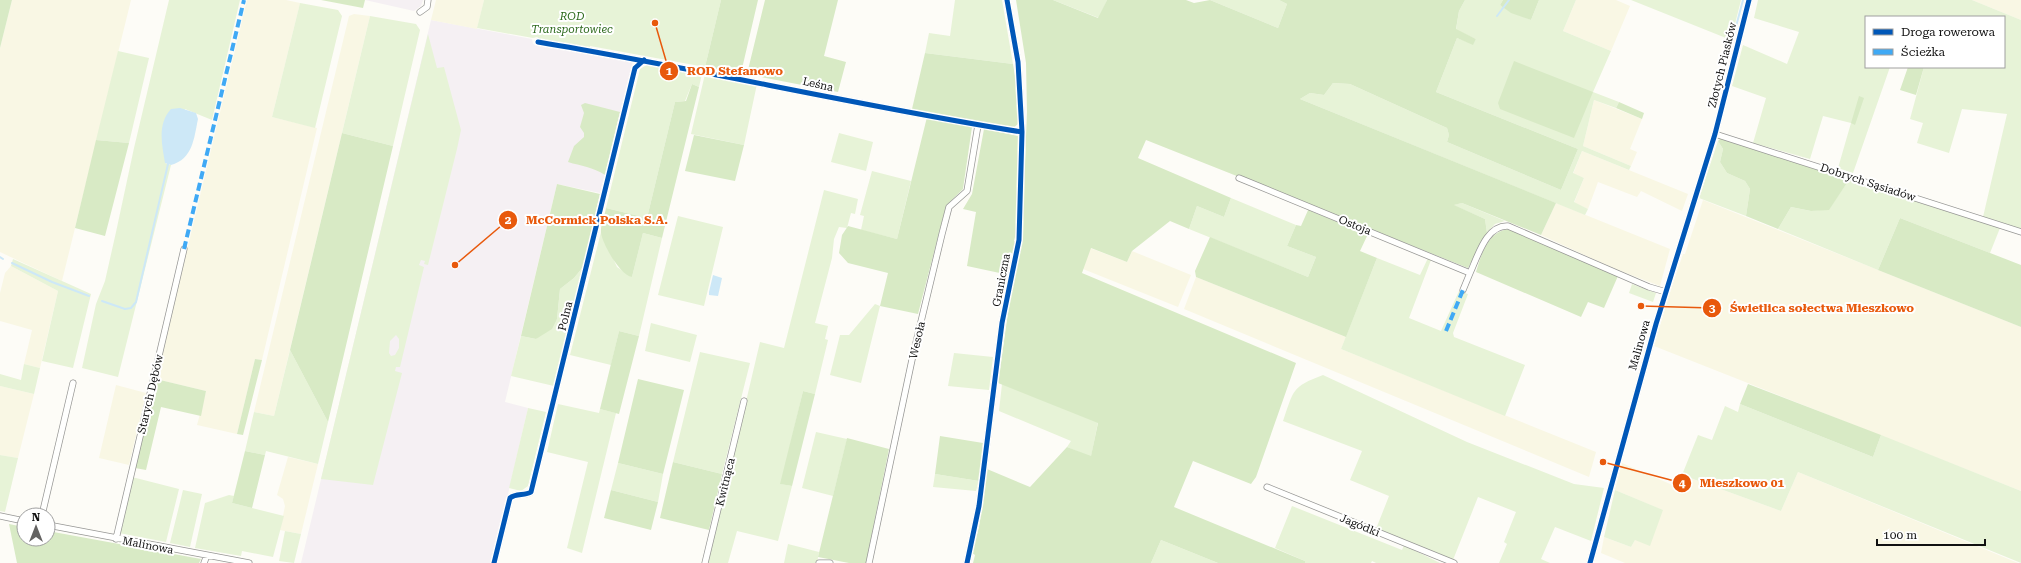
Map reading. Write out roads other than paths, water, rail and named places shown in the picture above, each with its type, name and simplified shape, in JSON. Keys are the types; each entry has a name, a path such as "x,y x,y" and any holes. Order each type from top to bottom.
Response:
{"street":[{"path":"420,12 427,7 428,0"},
{"name":"Graniczna","path":"966,563 979,506 1002,323 1019,240 1022,132 1018,62 1007,0"},
{"name":"Złotych Piasków","path":"1715,134 1749,0"},
{"name":"Leśna","path":"538,42 644,60 978,125 1022,132"},
{"name":"Polna","path":"494,563 510,498 515,495 527,494 531,492 635,68 644,60"},
{"name":"Wesoła","path":"869,563 913,355 942,234 949,207 967,191 978,125"},
{"name":"Dobrych Sąsiadów","path":"1715,134 2021,232"},
{"name":"Malinowa","path":"1590,563 1666,292 1715,134"},
{"name":"Ostoja","path":"1239,178 1470,273"},
{"path":"1463,290 1488,236 1495,229 1501,226 1508,226 1649,287 1666,292"},
{"name":"Starych Dębów","path":"116,539 184,249"},
{"path":"44,507 73,383"},
{"name":"Kwitnąca","path":"705,563 744,401"},
{"name":"Jagódki","path":"1267,487 1454,563"},
{"path":"0,516 16,519"},
{"name":"Malinowa","path":"56,527 249,563"},
{"path":"204,563 207,555"},
{"path":"819,563 830,563"}],"water":[{"path":"180,108 196,113 198,119 194,140 188,153 184,158 171,165 165,163 162,128 171,109"},
{"path":"713,275 722,278 718,296 709,295"}],"waterway":[{"path":"1497,16 1509,0"},
{"path":"1733,38 1743,0"},
{"path":"102,301 125,309 131,308 136,302 168,164"},
{"path":"12,263 52,282 89,296"}],"place":[{"name":"ROD Stefanowo","path":"655,23"},
{"name":"McCormick Polska S.A.","path":"455,265"},
{"name":"Świetlica sołectwa Mieszkowo","path":"1641,306"},
{"name":"Mieszkowo 01","path":"1603,462"}],"park label":[{"name":"ROD Transportowiec","path":"572,22"}]}
